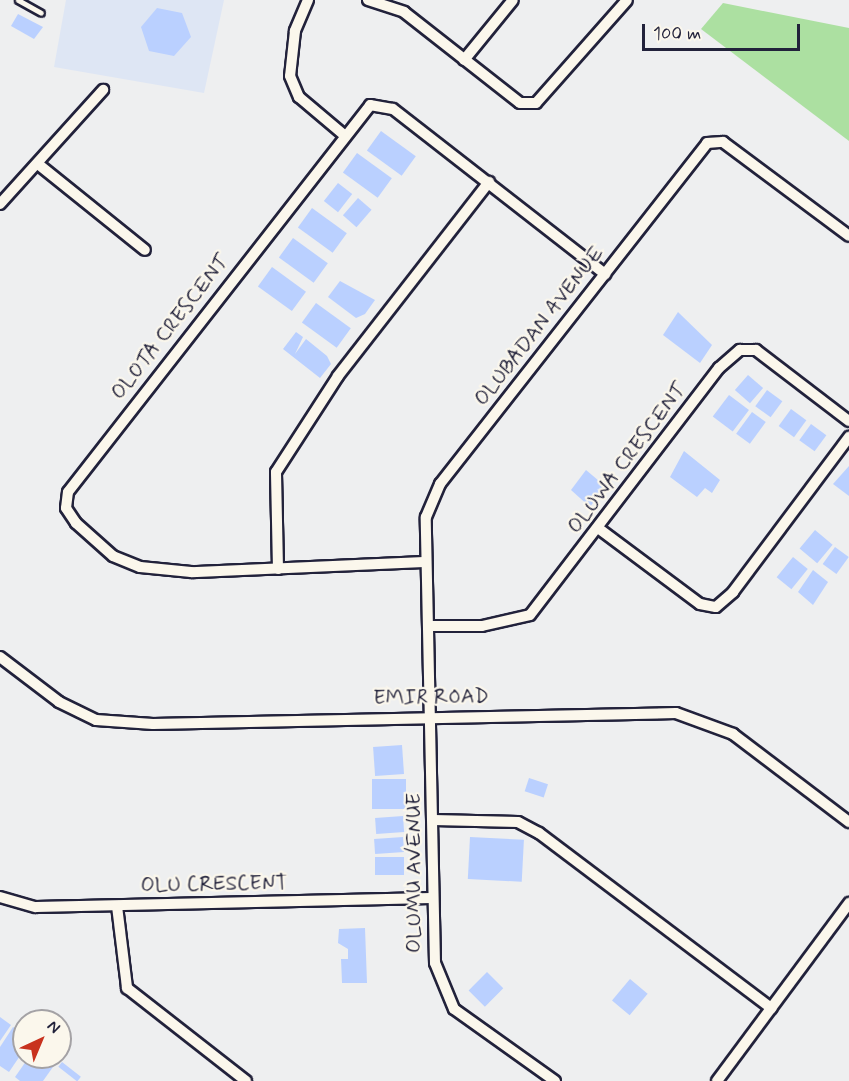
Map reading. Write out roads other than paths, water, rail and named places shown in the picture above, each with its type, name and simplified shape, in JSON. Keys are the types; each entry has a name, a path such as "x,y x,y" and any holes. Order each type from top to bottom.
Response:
{"street":[{"path":"308,0 296,31 290,76 299,97 343,134"},
{"path":"368,0 404,12 520,103 536,103 627,0"},
{"path":"464,60 513,0"},
{"path":"0,204 104,90"},
{"name":"OLOTA CRESCENT","path":"424,562 278,569 140,567 113,556 76,523 66,508 68,492 362,109 379,105 393,109 605,274"},
{"name":"OLUBADAN AVENUE","path":"431,716 424,562 426,518 440,484 707,143 723,142 849,236"},
{"path":"38,164 145,250"},
{"path":"278,569 276,472 333,383 489,182"},
{"name":"OLUWA CRESCENT","path":"428,626 482,626 530,615 719,368 740,350 756,350 849,421"},
{"path":"598,528 700,604 716,607 733,592 849,437"},
{"name":"EMIR ROAD","path":"0,657 59,702 96,720 153,724 431,716 686,715 733,734 849,822"},
{"name":"OLUMU AVENUE","path":"431,716 434,820 431,898 442,992 454,1009 555,1081"},
{"path":"434,820 518,822 539,833 771,1008"},
{"name":"OLU CRESCENT","path":"0,897 36,907 431,898"},
{"path":"717,1081 849,903"},
{"path":"117,906 127,988 246,1081"}],"lane":[{"path":"18,0 41,14"}]}
